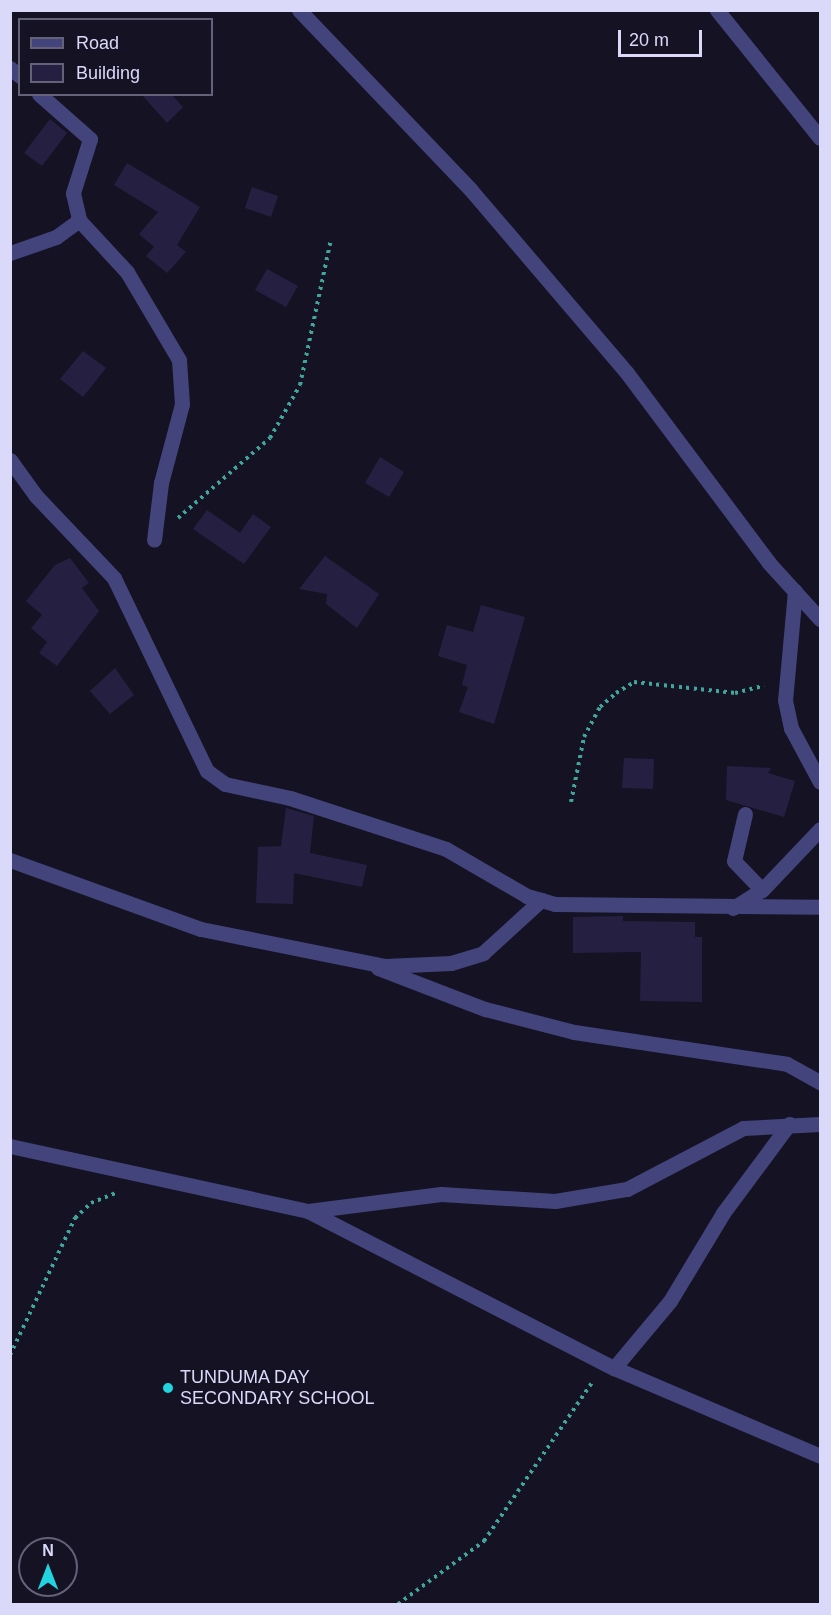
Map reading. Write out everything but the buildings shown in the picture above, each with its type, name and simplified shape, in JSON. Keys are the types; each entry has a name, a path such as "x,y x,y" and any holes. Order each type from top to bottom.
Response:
{"street":[{"path":"299,10 386,96 627,373 795,591 820,619"},
{"path":"717,10 820,138"},
{"path":"41,96 92,142 73,194 78,220 128,273 179,360 182,404 161,483 154,540"},
{"path":"10,253 56,237 78,220"},
{"path":"10,460 36,496 114,578 207,771 225,784 290,798 446,849 541,900 730,909 820,907"},
{"path":"795,591 786,675 791,728 820,782"},
{"path":"745,814 734,861 762,890"},
{"path":"730,909 762,890 820,829"},
{"path":"10,860 201,929 364,963 530,1020 787,1064 820,1082"},
{"path":"364,963 451,963 483,952 541,900"},
{"path":"610,1366 670,1301 723,1213 789,1124"},
{"path":"308,1211 441,1194 555,1201 627,1189 743,1128 820,1124"},
{"path":"10,1146 308,1211 610,1366 820,1456"}],"path":[{"path":"154,540 237,471 281,420 310,355 331,238"},
{"path":"571,802 584,737 600,707 616,693 634,682 651,682 735,693 758,689 786,675"},
{"path":"10,1355 75,1218 90,1203 125,1191"},
{"path":"398,1605 484,1541 610,1366"}],"place":[{"name":"TUNDUMA DAY SECONDARY SCHOOL","path":"168,1388"}]}
